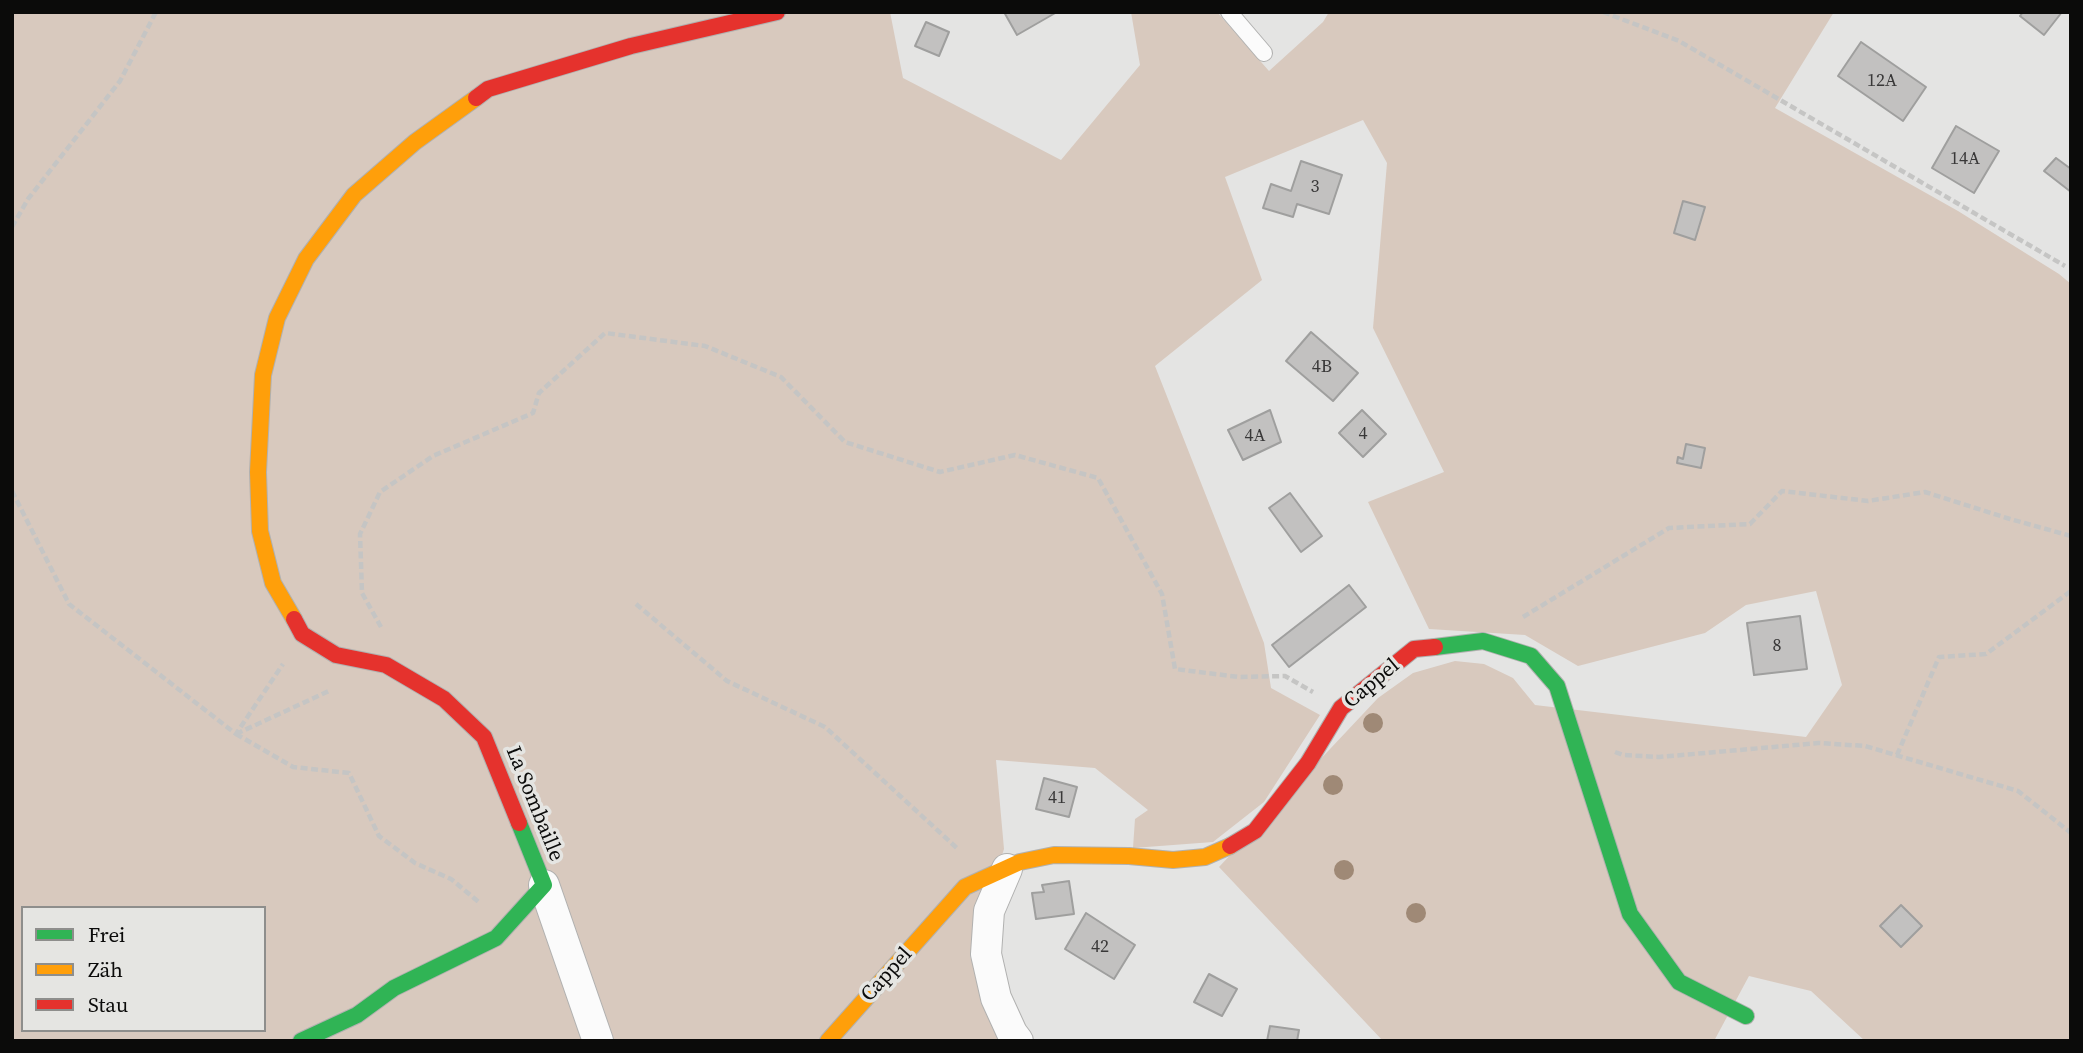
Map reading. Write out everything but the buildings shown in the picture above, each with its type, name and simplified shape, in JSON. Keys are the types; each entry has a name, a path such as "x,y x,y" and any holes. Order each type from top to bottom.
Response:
{"street":[{"path":"302,634 273,583 260,531 258,472 263,376 277,318 288,294 306,260 354,195 415,142 488,89 631,46 777,12"},
{"name":"La Sombaille","path":"301,1041 357,1015 394,988 496,938 544,885 484,737 444,699 386,665 336,655 302,634"},
{"name":"Cappel","path":"828,1041 965,887 1020,862 1054,855 1129,856 1173,860 1205,857 1231,846 1255,831 1308,763 1341,708 1414,649 1483,640 1531,656 1558,687 1630,914 1679,982 1746,1016"},
{"path":"997,873 989,911 986,954 996,998 1018,1041"},
{"path":"544,885 598,1041"}],"lane":[{"path":"1229,12 1264,53"}],"path":[{"path":"12,227 28,198 120,81 156,12"},
{"path":"1603,12 1679,41 2065,266"},
{"path":"386,665 386,636 362,593 360,534 380,492 433,456 533,413 539,393 606,333 705,346 781,377 845,442 940,472 1015,456 1098,478 1163,594 1175,669 1239,677 1285,676 1341,708"},
{"path":"12,491 69,604 236,734 293,767 349,773 379,836 415,863 451,879 508,925"},
{"path":"1483,640 1669,528 1750,524 1782,491 1868,501 1925,492 2071,536"},
{"path":"1897,755 1939,657 1986,654 2071,591"},
{"path":"636,604 727,681 825,727 997,873"},
{"path":"236,734 302,634"},
{"path":"236,734 336,688"},
{"path":"1573,734 1623,755 1659,757 1819,743 1865,746 2018,791 2071,833"}],"shaded area":[{"path":"12,12 890,12 903,78 1061,160 1140,65 1131,12 1217,12 1269,71 1323,22 1329,12 1834,12 1775,108 1958,211 2071,284 2071,1041 1865,1041 1811,991 1749,976 1714,1041 1383,1041 1219,867 1378,698 1413,673 1455,661 1484,664 1513,678 1535,705 1806,737 1842,685 1816,591 1746,605 1705,633 1578,666 1525,635 1429,629 1368,502 1444,472 1373,328 1387,163 1363,120 1225,177 1262,280 1155,366 1264,643 1271,688 1320,715 1264,802 1213,842 1133,848 1135,819 1148,810 1095,768 996,760 1004,849 970,956 999,1041 12,1041"}],"traffic: fast":[{"path":"1435,647 1483,641 1531,656 1557,686 1630,914 1679,982 1746,1016"},
{"path":"301,1041 357,1015 394,988 496,938 544,885 519,823"}],"traffic: slow":[{"path":"294,619 273,583 260,531 258,472 263,375 277,318 306,259 354,195 415,142 476,98"},
{"path":"828,1041 965,887 1020,862 1054,855 1129,856 1173,860 1205,857 1230,846"}],"traffic: jam":[{"path":"476,98 488,89 631,46 777,12"},
{"path":"294,619 302,634 336,655 386,665 444,699 484,737 519,823"},
{"path":"1230,846 1255,831 1308,763 1341,708 1414,649 1435,647"}]}
